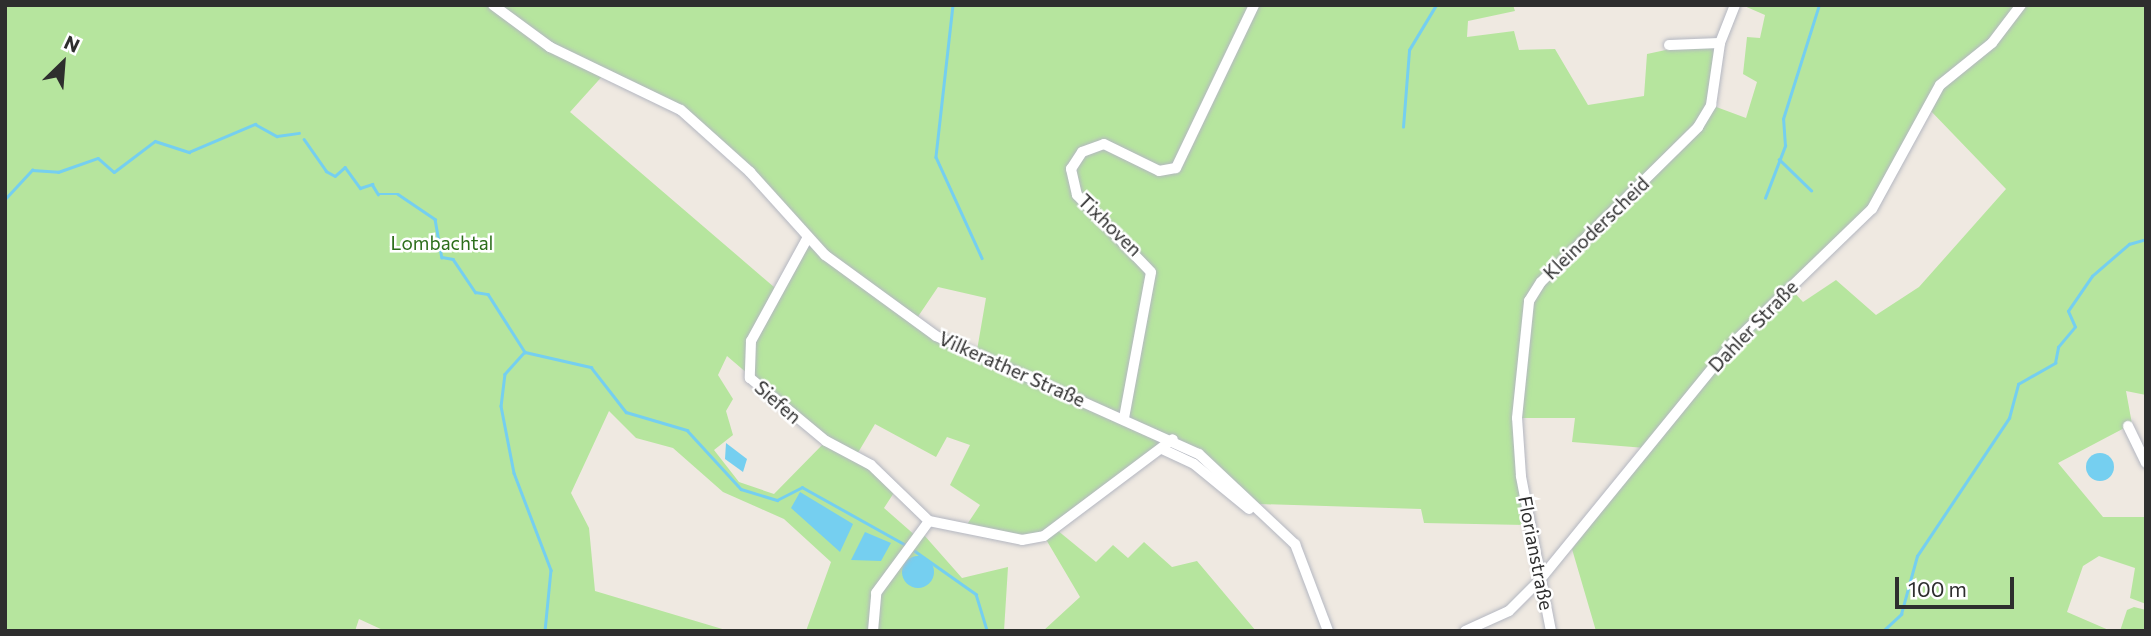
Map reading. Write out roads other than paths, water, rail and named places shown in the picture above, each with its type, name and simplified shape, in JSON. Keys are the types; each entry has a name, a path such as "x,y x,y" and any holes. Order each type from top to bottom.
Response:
{"street":[{"name":"Vilkerather Straße","path":"494,5 550,47 681,110 750,172 838,267 952,345 1173,439 1288,534 1328,631"},
{"name":"Tixhoven","path":"1125,418 1151,272 1077,195 1071,169 1082,152 1104,144 1165,173 1176,169 1254,5"},
{"name":"Kleinoderscheid","path":"1521,476 1517,418 1533,292 1698,127 1711,105 1720,43 1735,5"},
{"name":"Dahler Straße","path":"1465,631 1509,611 1538,582 1732,344 1872,209 1940,85 1992,43 2021,5"},
{"path":"1670,46 1710,38 1720,43"},
{"name":"Siefen","path":"808,237 751,341 750,377 772,401 871,465 929,521"},
{"path":"2128,426 2146,463"},
{"path":"873,631 876,593 929,521 1022,540 1044,536 1173,439"},
{"path":"1162,449 1194,464 1244,508"},
{"name":"Florianstraße","path":"1521,476 1538,582 1551,631"}],"water":[{"path":"726,443 747,459 743,472 725,459"},
{"path":"2100,453 2110,457 2114,467 2110,477 2100,481 2090,477 2086,467 2090,457"},
{"path":"800,492 853,524 840,552 791,508"},
{"path":"865,532 891,543 881,561 851,560"},
{"path":"918,556 929,561 934,572 929,583 918,588 907,583 902,572 907,561"}],"waterway":[{"path":"953,5 936,157 982,258"},
{"path":"1403,127 1409,50 1436,5"},
{"path":"1765,198 1785,146 1783,119 1819,5"},
{"path":"5,199 32,170 58,172 98,158 114,172 155,141 189,152 255,124 277,136 299,133"},
{"path":"304,139 326,171 335,176 345,167 360,188 372,184 378,194 398,194 435,219 442,257 453,259 475,292 488,294 525,352 505,374 501,406 514,473 551,570 545,631"},
{"path":"1779,159 1811,190"},
{"path":"1883,631 1901,614 1917,556 2009,418 2018,384 2055,363 2058,347 2075,327 2068,311 2092,276 2129,244 2146,239"},
{"path":"525,352 591,367 626,412 687,430 741,489 777,500 802,487 904,544"},
{"path":"915,551 976,594 987,631"}],"park label":[{"name":"Lombachtal","path":"442,243"}]}
